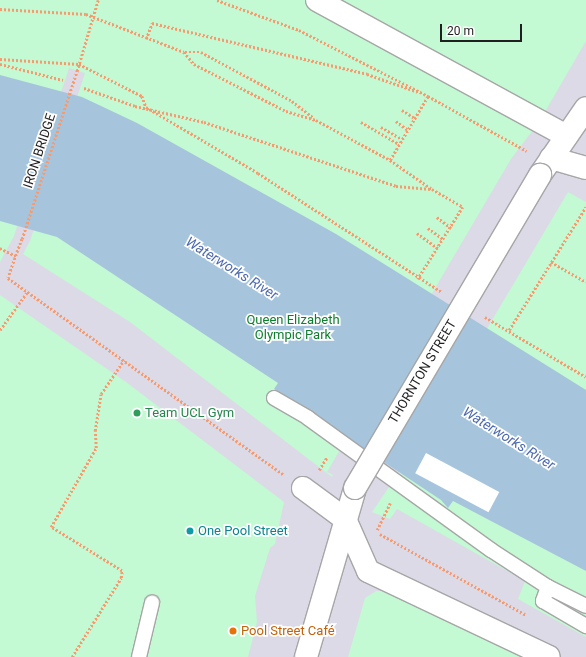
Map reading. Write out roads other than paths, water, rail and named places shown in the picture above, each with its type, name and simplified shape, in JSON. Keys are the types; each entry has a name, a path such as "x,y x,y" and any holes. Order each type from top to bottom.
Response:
{"street":[{"path":"316,0 566,136"},
{"name":"THORNTON STREET","path":"306,657 354,488 545,167 586,108"},
{"path":"545,167 586,168"},
{"path":"303,488 346,519 368,571 549,657"}],"lane":[{"path":"274,398 308,418 491,550 548,587 586,606"},
{"path":"548,587 543,601 586,626"},
{"path":"139,657 152,603"}],"water":[{"name":"Waterworks River","path":"0,75 82,97 137,123 336,234 586,390 586,571 453,501 448,508 441,500 274,389 278,383 57,237 0,221"}],"place":[{"name":"Team UCL Gym","path":"137,413"},
{"name":"One Pool Street","path":"190,531"},
{"name":"Pool Street Café","path":"233,631"}],"park label":[{"name":"Queen Elizabeth Olympic Park","path":"293,328"}]}
